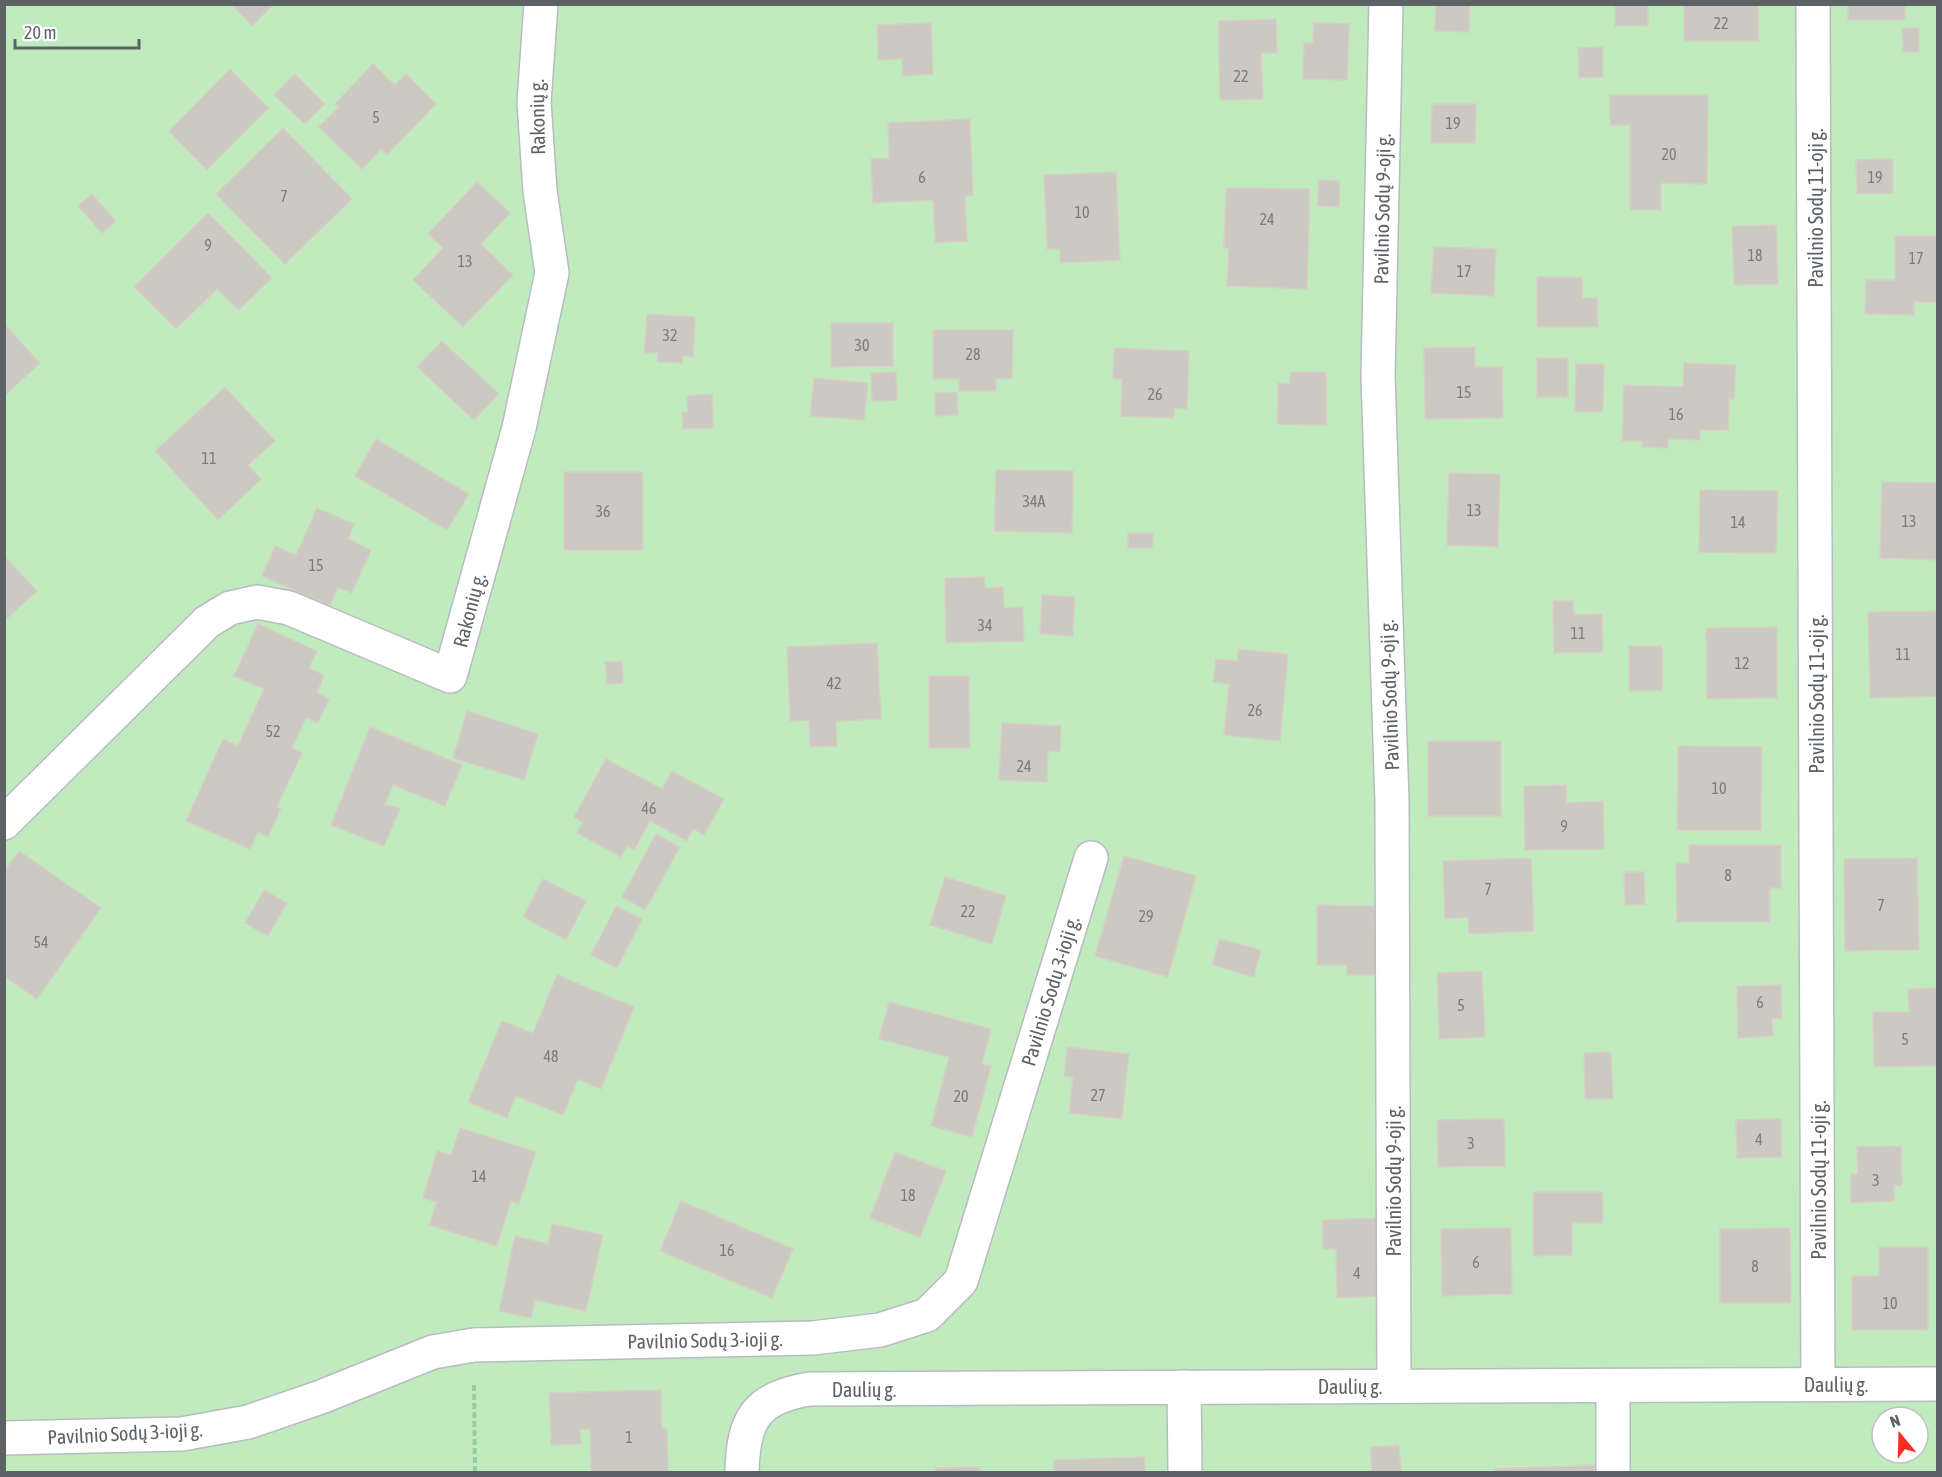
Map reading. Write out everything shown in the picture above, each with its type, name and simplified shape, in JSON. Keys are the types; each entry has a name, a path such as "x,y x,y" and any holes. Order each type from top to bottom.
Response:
{"street":[{"name":"Rakonių g.","path":"4,823 207,622 230,608 257,602 289,608 450,676 519,428 552,273 540,191 534,102 541,4"},
{"name":"Pavilnio Sodų 9-oji g.","path":"1386,4 1378,376 1392,802 1394,1386"},
{"name":"Pavilnio Sodų 11-oji g.","path":"1813,4 1818,1384"},
{"name":"Pavilnio Sodų 3-ioji g.","path":"4,1438 182,1434 248,1422 321,1397 433,1352 474,1345 813,1338 880,1329 927,1315 961,1281 1091,858"},
{"name":"Daulių g.","path":"742,1473 746,1433 754,1416 766,1403 788,1392 810,1389 1938,1384"},
{"path":"1613,1386 1613,1473"},
{"path":"1184,1387 1185,1473"}],"path":[{"path":"474,1345 475,1473"}],"green space":[{"path":"5,5 1937,5 1937,1472 5,1472"}],"building":[{"path":"231,4 274,4 252,26"},
{"path":"1436,4 1470,4 1469,32 1435,31"},
{"path":"1615,4 1648,4 1648,26 1615,26"},
{"path":"1684,4 1758,4 1758,41 1684,41"},
{"path":"1848,4 1938,5 1905,5 1905,20 1848,20"},
{"path":"1276,19 1277,53 1261,53 1263,99 1220,100 1218,21"},
{"path":"931,23 933,74 903,76 902,59 878,60 877,25"},
{"path":"1314,23 1349,24 1347,80 1303,79 1304,43 1313,43"},
{"path":"1902,28 1919,28 1919,52 1903,52"},
{"path":"1603,47 1603,77 1579,78 1578,48"},
{"path":"373,64 395,85 406,74 436,104 387,155 381,149 362,169 319,127 339,107 335,104"},
{"path":"230,69 269,108 207,170 169,131"},
{"path":"295,74 325,104 305,124 274,95"},
{"path":"1610,95 1708,95 1707,184 1661,183 1661,210 1630,210 1630,125 1610,125"},
{"path":"1432,104 1476,104 1475,143 1431,143"},
{"path":"970,119 973,196 965,196 967,241 935,243 933,200 873,203 871,159 889,158 888,123"},
{"path":"283,128 352,199 285,264 216,194"},
{"path":"1893,159 1893,193 1857,194 1856,160"},
{"path":"1116,172 1120,260 1060,263 1060,249 1047,249 1044,175"},
{"path":"1319,180 1340,181 1339,207 1317,206"},
{"path":"477,182 510,213 481,244 513,275 463,327 413,280 443,248 428,234"},
{"path":"1226,188 1310,189 1307,289 1227,286 1229,248 1224,248"},
{"path":"92,194 116,221 102,233 78,206"},
{"path":"208,213 272,278 239,310 217,289 176,329 134,287"},
{"path":"1776,225 1778,284 1734,285 1732,226"},
{"path":"1895,236 1938,236 1938,302 1914,302 1914,315 1865,314 1866,280 1895,280"},
{"path":"1434,247 1496,249 1494,296 1431,293"},
{"path":"1537,277 1582,277 1582,298 1597,298 1598,327 1537,327"},
{"path":"647,314 695,317 693,357 683,356 682,363 657,362 658,353 644,353"},
{"path":"831,323 893,323 893,366 831,367"},
{"path":"4,324 40,363 4,396"},
{"path":"933,330 1013,330 1012,379 996,379 996,391 959,391 959,379 933,379"},
{"path":"442,341 499,394 474,420 417,367"},
{"path":"1475,347 1475,367 1502,367 1503,418 1425,419 1424,348"},
{"path":"1114,348 1189,351 1187,409 1174,408 1174,418 1121,416 1122,379 1113,379"},
{"path":"1537,358 1568,358 1568,397 1537,397"},
{"path":"1684,363 1736,365 1734,399 1729,399 1728,430 1700,430 1700,440 1668,439 1668,448 1642,447 1642,441 1622,441 1624,385 1683,387"},
{"path":"1576,364 1604,364 1603,412 1575,412"},
{"path":"896,372 897,400 872,401 871,373"},
{"path":"1290,372 1326,372 1326,425 1277,424 1278,383 1290,384"},
{"path":"814,378 868,383 864,420 810,416"},
{"path":"225,387 275,441 248,465 261,479 218,520 155,451"},
{"path":"957,392 958,415 935,416 935,393"},
{"path":"712,394 713,428 683,429 682,412 688,412 687,396"},
{"path":"376,439 469,494 447,530 355,476"},
{"path":"996,470 1073,471 1072,533 994,531"},
{"path":"564,472 643,472 643,550 564,550"},
{"path":"1449,473 1500,474 1498,547 1447,545"},
{"path":"1882,482 1938,483 1938,560 1880,558"},
{"path":"1700,490 1778,491 1776,553 1699,552"},
{"path":"317,508 354,524 348,539 371,550 352,593 338,587 330,606 262,576 275,546 296,555"},
{"path":"1128,533 1153,533 1152,548 1128,548"},
{"path":"4,556 37,591 4,621"},
{"path":"984,577 985,588 1003,587 1004,608 1023,607 1024,641 946,643 945,578"},
{"path":"1042,595 1075,597 1073,636 1040,634"},
{"path":"1553,601 1573,601 1574,615 1602,614 1603,652 1554,653"},
{"path":"1938,611 1938,696 1870,698 1868,612"},
{"path":"258,624 317,651 309,668 324,675 317,693 329,699 318,723 306,718 292,748 302,753 277,807 281,808 268,837 258,832 250,849 186,821 223,739 238,746 264,689 234,676"},
{"path":"1777,627 1777,698 1707,699 1706,628"},
{"path":"877,643 881,719 836,721 837,746 810,747 809,720 790,721 787,647"},
{"path":"1629,646 1662,646 1662,691 1629,691"},
{"path":"1238,649 1288,654 1280,741 1224,735 1229,684 1213,682 1216,659 1237,661"},
{"path":"622,661 623,683 607,684 605,662"},
{"path":"929,676 969,676 970,748 929,748"},
{"path":"467,711 538,734 524,780 453,758"},
{"path":"1002,723 1061,726 1060,752 1048,751 1047,782 999,780"},
{"path":"370,727 462,765 445,806 393,785 385,804 400,809 384,846 331,825"},
{"path":"1428,741 1501,741 1501,816 1428,816"},
{"path":"1678,746 1762,747 1761,830 1677,830"},
{"path":"606,759 662,789 672,771 724,799 704,835 693,829 687,841 650,821 634,850 627,846 621,857 577,833 583,822 574,817"},
{"path":"1566,785 1566,803 1603,801 1604,849 1525,850 1524,786"},
{"path":"656,834 680,847 645,910 622,897"},
{"path":"1689,845 1781,845 1781,888 1770,888 1770,922 1677,922 1676,863 1689,863"},
{"path":"19,851 101,908 37,999 4,976 4,872"},
{"path":"1124,856 1196,876 1168,977 1095,956"},
{"path":"1531,858 1534,931 1469,934 1468,917 1445,919 1443,861"},
{"path":"1917,858 1919,950 1845,951 1844,859"},
{"path":"1624,872 1644,872 1645,904 1625,905"},
{"path":"945,877 1006,896 992,944 930,925"},
{"path":"543,879 586,901 566,940 523,917"},
{"path":"264,890 287,903 268,936 245,923"},
{"path":"1317,905 1376,906 1376,975 1347,975 1347,965 1317,965"},
{"path":"616,906 642,919 617,968 591,955"},
{"path":"1219,939 1261,950 1254,977 1212,965"},
{"path":"1482,971 1485,1037 1439,1039 1437,973"},
{"path":"557,975 634,1007 601,1089 578,1079 563,1115 516,1096 507,1118 468,1102 502,1021 533,1033"},
{"path":"1781,985 1782,1018 1772,1019 1773,1036 1738,1038 1737,986"},
{"path":"1938,988 1938,1066 1874,1067 1873,1012 1909,1012 1908,989"},
{"path":"889,1002 991,1029 982,1064 991,1066 972,1137 931,1126 949,1057 879,1039"},
{"path":"1067,1047 1129,1054 1122,1119 1069,1113 1073,1077 1064,1076"},
{"path":"1611,1052 1613,1099 1585,1099 1584,1053"},
{"path":"1504,1119 1505,1166 1438,1167 1437,1120"},
{"path":"1781,1119 1782,1157 1737,1158 1736,1120"},
{"path":"460,1128 536,1152 519,1204 511,1201 497,1246 429,1225 437,1202 423,1198 437,1151 451,1155"},
{"path":"1901,1146 1902,1186 1894,1185 1894,1201 1851,1203 1850,1174 1858,1174 1857,1147"},
{"path":"895,1152 946,1171 920,1237 870,1218"},
{"path":"1533,1192 1603,1192 1603,1223 1572,1223 1572,1255 1533,1256"},
{"path":"681,1201 793,1249 772,1298 660,1251"},
{"path":"1376,1218 1379,1296 1337,1298 1336,1249 1323,1249 1322,1220"},
{"path":"552,1224 603,1235 586,1311 535,1300 531,1318 499,1311 515,1236 548,1244"},
{"path":"1511,1228 1512,1294 1442,1296 1441,1229"},
{"path":"1790,1228 1791,1303 1720,1303 1720,1229"},
{"path":"1879,1247 1928,1247 1928,1330 1852,1330 1852,1276 1879,1276"},
{"path":"661,1390 662,1429 667,1428 668,1472 591,1472 590,1430 580,1429 581,1444 551,1445 549,1393"},
{"path":"1399,1445 1401,1472 1372,1472 1370,1447"},
{"path":"1144,1457 1145,1472 1054,1472 1054,1460"},
{"path":"1595,1465 1595,1472 1495,1472 1495,1469"},
{"path":"980,1467 980,1472 936,1472 936,1468"}]}
